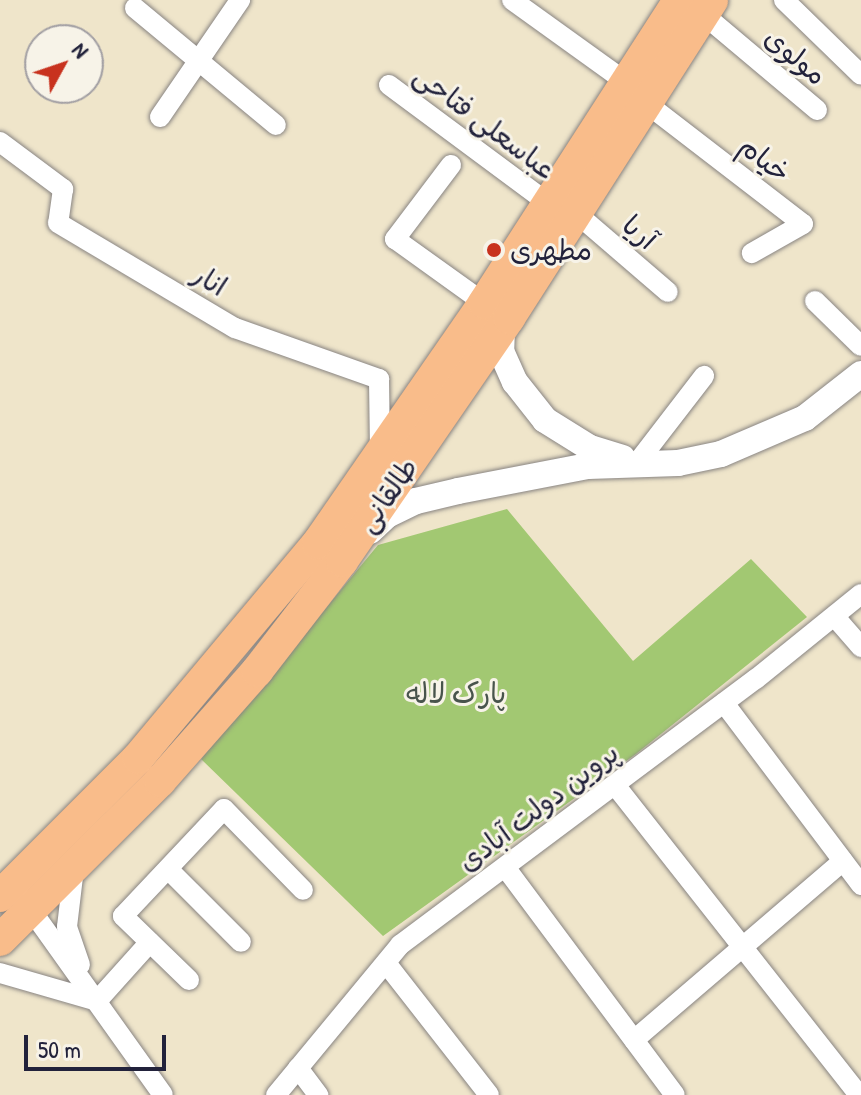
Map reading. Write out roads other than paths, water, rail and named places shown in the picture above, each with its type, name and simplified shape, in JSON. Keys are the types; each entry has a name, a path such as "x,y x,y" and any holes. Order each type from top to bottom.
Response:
{"main road":[{"name":"طالقانی","path":"15,896 75,867 257,671 347,552 493,315 636,92 698,5"},
{"name":"طالقانی","path":"0,940 15,896 229,653 318,543 380,454 493,315"}],"street":[{"path":"160,117 240,0"},
{"path":"512,0 636,92"},
{"path":"784,0 861,75"},
{"name":"مولوی","path":"698,5 817,110"},
{"path":"135,8 197,63 276,125"},
{"name":"عباسعلی فتاحی","path":"389,85 562,208"},
{"name":"خیام","path":"636,92 803,224 752,253"},
{"name":"انار","path":"0,142 63,189 58,223 235,328 379,379 380,454"},
{"path":"451,165 395,239 493,315 501,351 510,372 545,420 590,448 637,463"},
{"name":"آریا","path":"562,208 668,292"},
{"path":"815,301 861,346"},
{"path":"347,552 387,515 416,501 588,466 721,454 805,418 861,374"},
{"path":"637,463 704,376"},
{"name":"پروین دولت آبادی","path":"276,1095 400,945 724,703 861,594"},
{"path":"835,617 861,647"},
{"path":"724,703 861,885"},
{"path":"615,785 859,1095"},
{"path":"189,980 123,916 224,809 303,890"},
{"path":"634,1040 843,861"},
{"path":"75,867 67,927 97,1001"},
{"path":"505,867 675,1095"},
{"path":"168,869 241,942"},
{"path":"15,896 97,1001 163,1095"},
{"path":"97,1001 150,942"},
{"path":"386,963 489,1095"},
{"path":"0,973 97,1001"},
{"path":"298,1068 318,1095"}],"place":[{"name":"مطهری","path":"494,250"}],"park label":[{"name":"پارک لاله","path":"456,693"}]}
